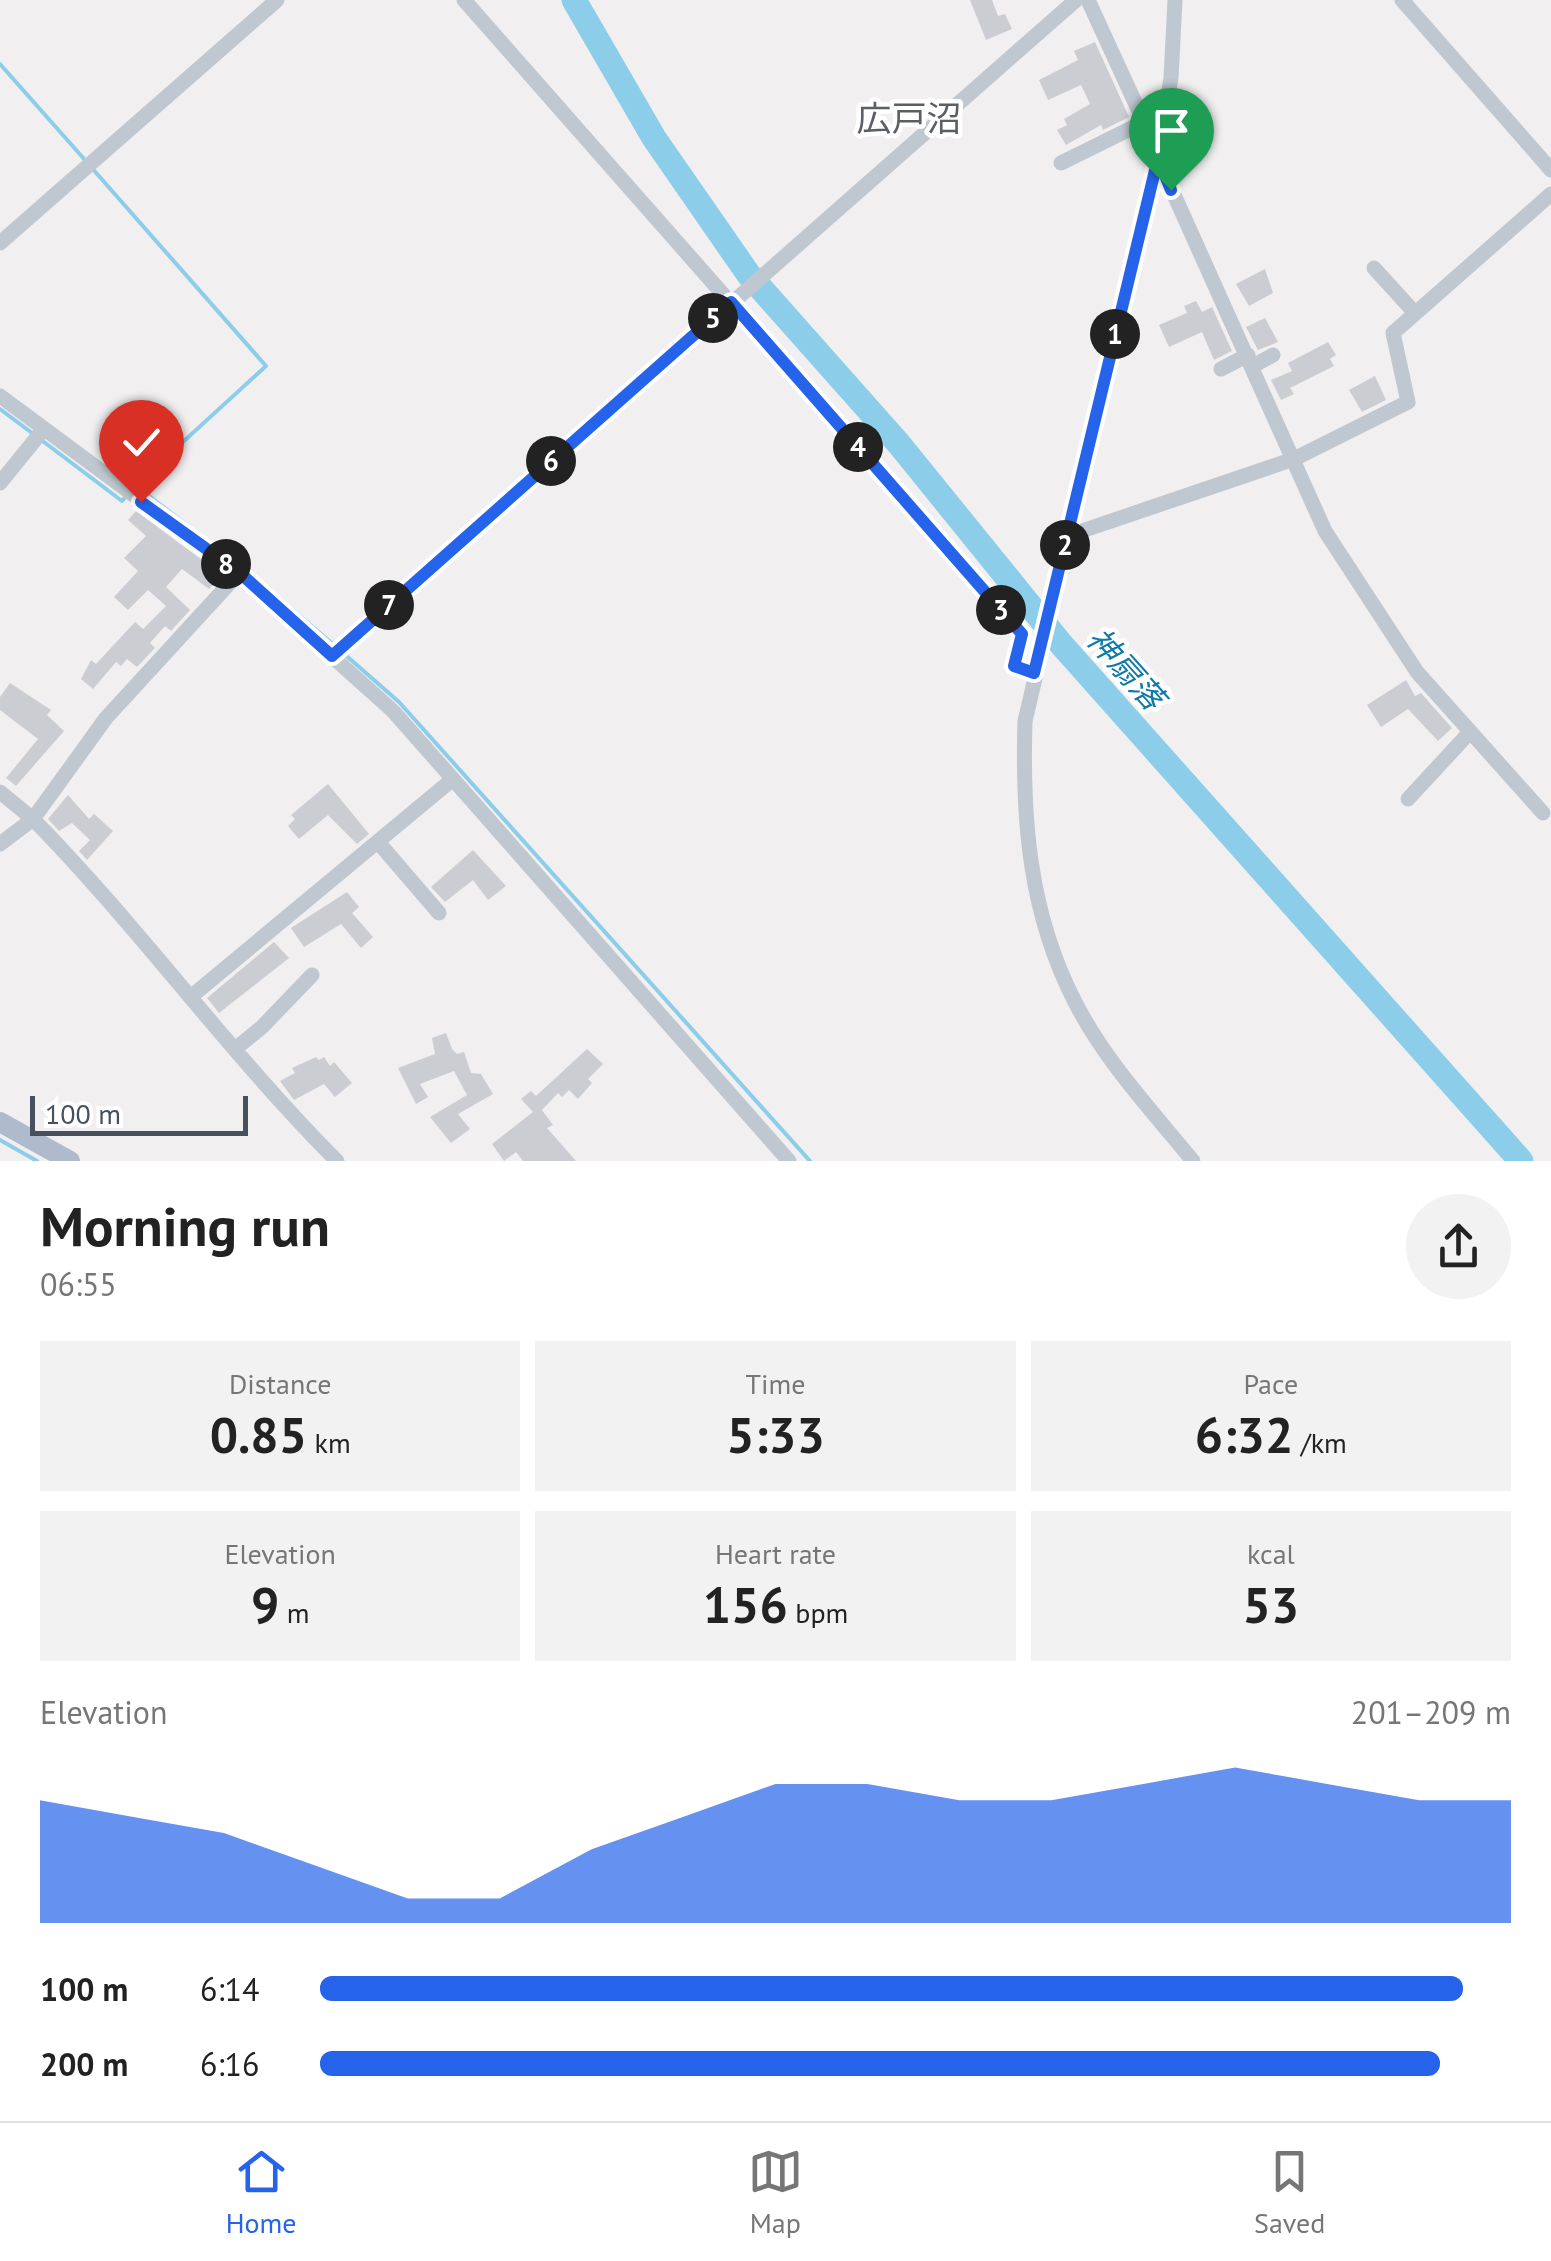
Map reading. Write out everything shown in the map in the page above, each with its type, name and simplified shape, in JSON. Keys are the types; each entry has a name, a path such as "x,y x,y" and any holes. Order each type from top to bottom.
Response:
{"main road":[{"path":"0,1122 70,1161"}],"street":[{"path":"0,243 277,0"},
{"path":"464,0 1022,634 1014,666 1034,673"},
{"path":"332,656 1076,0"},
{"path":"1088,0 1144,122 1161,137"},
{"path":"1176,0 1171,78 1158,158 1034,673 1025,720 1023,797 1027,848 1046,934 1084,1017 1120,1073 1193,1161"},
{"path":"1402,0 1551,170"},
{"path":"1062,163 1144,122"},
{"path":"1158,158 1325,531 1374,612 1469,732 1543,813"},
{"path":"1067,536 1294,459 1408,402 1393,333 1551,194"},
{"path":"1374,268 1416,313"},
{"path":"1221,369 1273,355"},
{"path":"0,396 240,573 393,712 790,1161"},
{"path":"0,482 43,430"},
{"path":"0,844 33,819 106,718 240,573"},
{"path":"1408,799 1469,732"},
{"path":"193,996 453,779"},
{"path":"0,792 33,819 102,890 193,996 268,1092 338,1161"},
{"path":"378,842 440,913"},
{"path":"235,1049 312,975"}],"building":[{"path":"970,0 992,0 998,16 1005,14 1012,29 986,40"},
{"path":"1095,42 1129,117 1103,130 1101,125 1066,145 1057,130 1067,125 1064,119 1090,104 1081,85 1048,100 1039,80 1078,60 1074,51"},
{"path":"1265,269 1273,293 1249,306 1236,284"},
{"path":"1196,301 1202,312 1212,307 1232,351 1214,360 1202,332 1169,347 1159,325 1187,313 1184,306"},
{"path":"1265,318 1278,342 1258,350 1246,327"},
{"path":"1328,342 1336,355 1330,359 1334,366 1290,388 1294,394 1281,400 1271,380 1292,371 1288,363"},
{"path":"1375,376 1386,400 1362,412 1349,390"},
{"path":"136,511 222,575 209,589 182,569 166,587 190,610 171,631 165,626 150,643 155,648 137,667 127,659 121,666 116,662 93,689 81,679 91,660 96,664 135,622 143,629 166,606 148,590 128,610 114,597 138,571 124,558 146,536 128,520"},
{"path":"1406,680 1415,696 1421,693 1452,728 1438,741 1408,709 1381,727 1367,705"},
{"path":"10,683 51,710 47,715 64,731 16,786 6,778 38,739 0,710 0,697"},
{"path":"328,784 369,834 357,844 328,815 299,839 288,826 295,819 291,815"},
{"path":"68,795 89,819 94,814 113,831 87,860 79,851 90,840 72,823 59,831 48,819"},
{"path":"473,850 506,886 488,900 473,880 445,902 431,887"},
{"path":"347,892 359,907 352,913 373,937 361,948 341,924 304,947 291,928"},
{"path":"274,942 289,958 219,1013 207,998"},
{"path":"446,1033 452,1049 457,1054 464,1052 471,1073 481,1074 493,1094 458,1114 470,1129 451,1143 430,1117 467,1095 454,1071 420,1084 428,1097 416,1104 398,1068 435,1054 432,1038"},
{"path":"587,1049 603,1064 588,1079 592,1083 578,1099 569,1090 562,1097 558,1093 542,1110 553,1125 547,1128 576,1161 523,1161 516,1152 504,1161 492,1144 533,1112 521,1099 531,1091 536,1096"},
{"path":"324,1057 330,1066 334,1062 352,1083 335,1097 324,1084 294,1100 280,1081 295,1073 292,1068"}],"waterway":[{"name":"神扇落","path":"574,0 654,138 749,275 899,444 1061,644 1521,1161"},
{"path":"0,64 85,160"},
{"path":"91,167 266,366 137,484"},
{"path":"0,409 32,433"},
{"path":"40,439 122,501 127,495"},
{"path":"136,486 200,535"},
{"path":"251,574 335,646"},
{"path":"342,652 399,702 810,1161"},
{"path":"0,1140 37,1161"}],"district":[{"name":"広戸沼","path":"909,118"}],"route":[{"path":"141,502 240,573 332,656 731,302 1022,634 1014,666 1034,673 1158,158 1171,190"}]}
